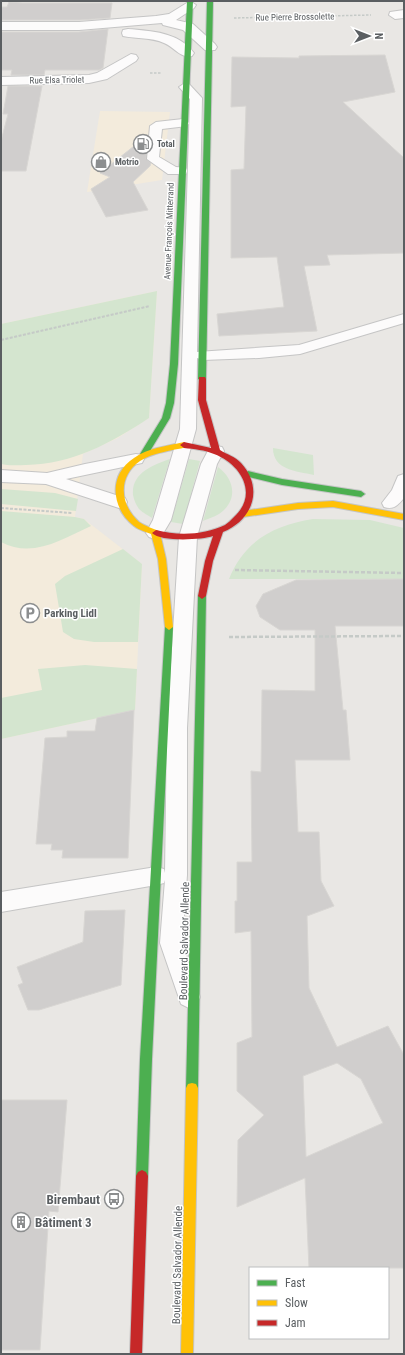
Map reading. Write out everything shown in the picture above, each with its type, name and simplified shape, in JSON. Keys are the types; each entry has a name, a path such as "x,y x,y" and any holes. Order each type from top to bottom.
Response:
{"main road":[{"path":"210,1 202,400 209,430 216,450"},
{"name":"Avenue François Mitterrand","path":"119,502 117,490 120,479 126,468 140,457 166,418 170,403 174,364 183,123 190,3"},
{"path":"119,502 130,519 142,527 155,533 188,537 219,530 232,524 249,505 252,494 252,484 248,474 235,461 216,450 184,445 157,449 140,457"},
{"path":"248,474 282,482 355,492 369,496"},
{"path":"242,514 298,506 333,504 404,517"},
{"name":"Boulevard Salvador Allende","path":"187,1354 195,1015 202,584 208,559 219,530"},
{"path":"136,1354 146,1059 169,620 162,559 155,533"}],"street":[{"path":"1,26 79,26 156,20 173,17 190,3"},
{"path":"156,20 188,27 210,47"},
{"path":"79,26 155,35 179,44 187,53"},
{"path":"155,35 188,27"},
{"name":"Rue Elsa Triolet","path":"1,81 89,80 102,76 132,58"}],"lane":[{"path":"155,533 162,520 188,429 196,98 185,87"},
{"path":"181,171 174,171 153,159 156,126 183,123"},
{"path":"203,355 259,353 300,349 404,318"},
{"path":"195,1015 171,943 176,875 177,728 188,537 209,464 216,450"},
{"path":"47,479 140,457"},
{"path":"1,476 47,479 119,502"},
{"path":"392,504 400,492 404,480"},
{"path":"1,902 156,876"},
{"path":"138,1316 151,1354"}],"path":[{"name":"Rue Pierre Brossolette","path":"210,18 400,14"},
{"path":"1,340 176,300"},
{"path":"1,508 73,513"},
{"path":"230,566 236,571 404,573"},
{"path":"201,637 404,636"}],"shaded area":[{"path":"100,111 170,112 162,180 87,192"},
{"path":"157,291 149,418 118,438 83,454 75,517 84,519 142,564 135,710 1,739 1,324"}],"green space":[{"path":"157,291 149,418 106,444 60,461 26,465 1,464 1,324"},
{"path":"273,448 313,455 314,475 293,470 281,465 274,455"},
{"path":"170,459 152,518 139,509 133,497 133,487 139,476 144,471"},
{"path":"189,459 200,461 183,524 171,522"},
{"path":"218,467 230,481 232,486 231,498 229,504 223,511 203,521"},
{"path":"1,489 55,493 78,499 76,511 1,504"},
{"path":"1,511 75,517 84,519 91,526 58,541 36,548 13,547 1,542"},
{"path":"313,519 370,520 404,528 404,579 229,579 243,554 262,537 286,526"},
{"path":"123,549 142,564 138,642 94,642 74,639 63,632 55,584 65,576"},
{"path":"85,665 137,669 135,710 1,739 1,698 42,690 38,669"}],"building":[{"path":"9,2 112,3 110,18 79,20 1,20 1,7 7,7"},
{"path":"108,29 103,68 99,70 45,70 44,75 11,75 12,70 1,70 1,32 79,32"},
{"path":"385,55 395,92 343,102 404,158 404,253 327,255 330,265 304,266 317,331 219,336 217,314 284,307 277,257 231,258 231,170 244,169 246,106 231,107 232,57 299,58 299,56"},
{"path":"8,86 42,86 26,171 1,171 1,141 8,114 3,114"},
{"path":"148,135 146,159 151,163 150,166 133,182 148,210 106,217 91,189 110,177 100,173"},
{"path":"404,579 404,626 335,626 343,710 346,710 350,760 295,760 298,832 319,832 321,881 334,906 307,916 309,988 337,1047 388,1026 404,1055 404,1268 309,1267 305,1178 237,1207 238,1140 264,1115 237,1091 237,1043 252,1037 251,931 235,933 237,862 252,862 251,771 261,772 262,690 315,691 315,630 280,630 260,617 256,606 263,594 296,580","holes":["337,1063 361,1079 383,1123 306,1157 303,1076"]},
{"path":"134,710 128,858 62,858 63,850 51,850 52,844 36,844 45,738 67,737 67,731 95,731 97,718"},
{"path":"125,910 121,985 39,1010 28,1010 18,985 23,983 17,967 83,942 85,911"},
{"name":"Bâtiment 3","path":"1,1100 67,1100 58,1212 49,1211 40,1350 1,1350"}],"traffic: fast":[{"path":"144,454 166,418 170,403 174,364 190,1"},
{"path":"202,379 210,1"},
{"path":"248,474 282,482 361,494"},
{"path":"192,1088 202,596"},
{"path":"142,1176 146,1059 169,627"}],"traffic: slow":[{"path":"156,533 137,524 130,518 121,503 119,495 121,478 125,470 138,459 156,451 184,445"},
{"path":"243,514 298,506 333,504 404,517"},
{"path":"155,533 162,559 169,627"},
{"path":"187,1354 192,1088"}],"traffic: jam":[{"path":"202,379 202,400 216,451"},
{"path":"156,533 174,536 208,535 229,526 243,513 250,496 248,479 237,464 216,452 184,445"},
{"path":"202,596 209,561 219,531"},
{"path":"136,1354 142,1176"}],"place":[{"name":"Total","path":"143,144"},
{"name":"Motrio","path":"101,162"},
{"name":"Parking Lidl","path":"30,613"},
{"name":"Birembaut","path":"114,1199"},
{"name":"Bâtiment 3","path":"21,1222"}]}
